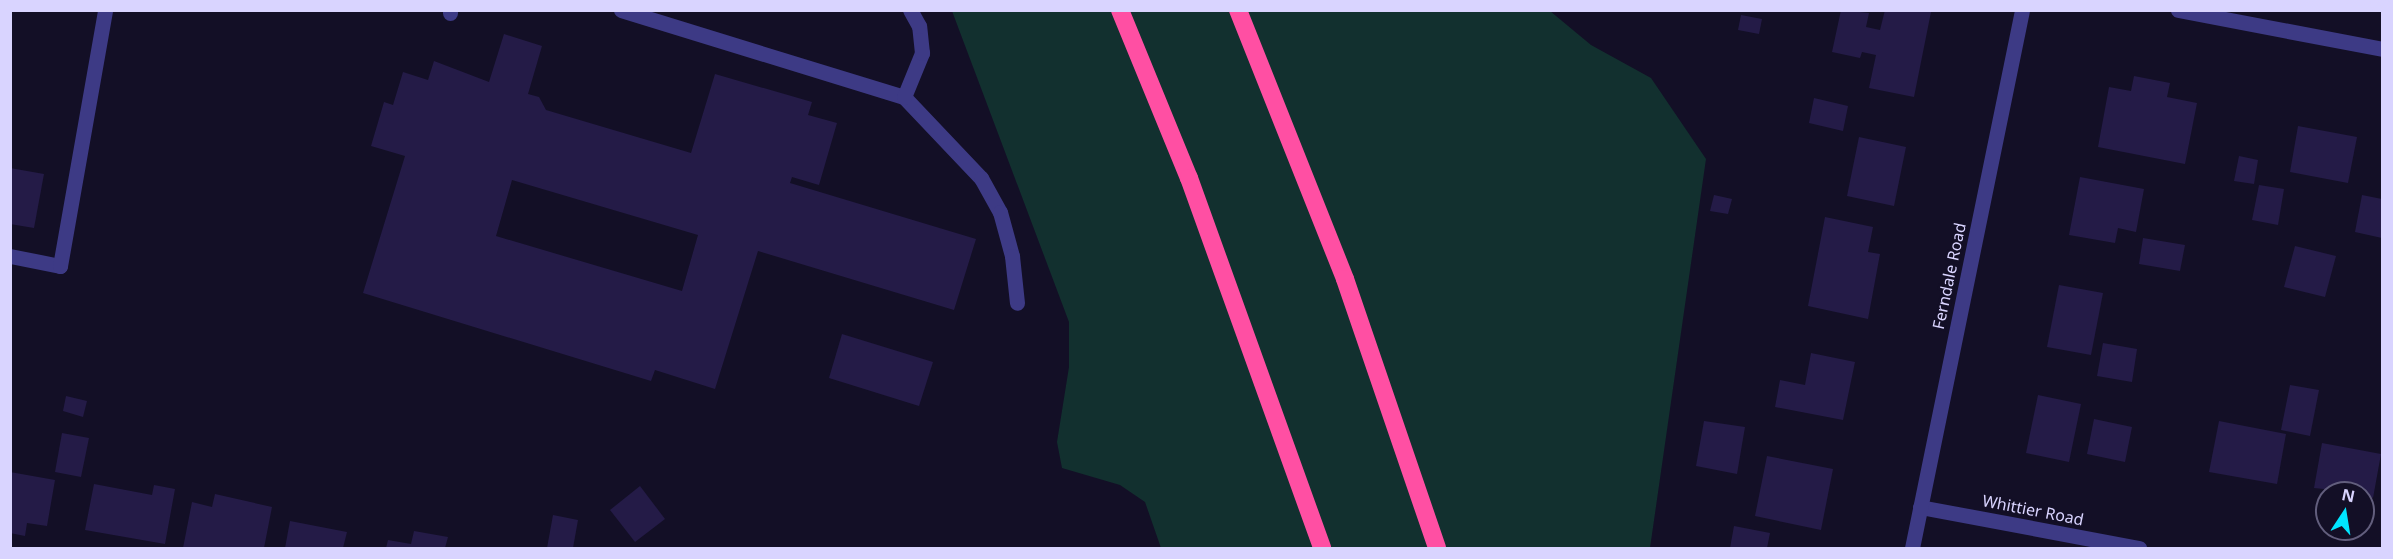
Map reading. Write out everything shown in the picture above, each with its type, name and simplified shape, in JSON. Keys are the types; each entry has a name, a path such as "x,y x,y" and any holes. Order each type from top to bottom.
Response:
{"highway":[{"path":"1120,10 1201,210 1322,549"},
{"path":"1238,10 1345,279 1437,549"}],"street":[{"path":"10,256 60,266 105,10"},
{"path":"621,10 904,97 981,178 1000,212 1012,256 1017,303"},
{"path":"904,97 922,53 919,26 910,10"},
{"name":"Ferndale Road","path":"1912,549 2022,10"},
{"path":"2178,10 2382,49"},
{"name":"Whittier Road","path":"1920,507 2139,549"}],"green space":[{"path":"952,11 1550,11 1591,45 1651,78 1706,159 1650,548 1161,548 1145,502 1120,485 1062,468 1057,442 1069,367 1069,322"}],"building":[{"path":"1841,10 1869,13 1866,27 1880,30 1885,10 1931,12 1914,97 1869,88 1876,55 1862,52 1860,58 1832,52"},
{"path":"1741,15 1762,19 1759,34 1738,30"},
{"path":"504,34 542,46 528,94 539,97 546,110 691,153 715,74 812,102 808,115 837,123 819,185 792,177 790,183 976,239 954,310 758,251 715,389 655,370 651,381 363,293 405,156 371,146 384,102 393,105 403,72 428,80 434,61 489,82","holes":["512,180 698,235 682,291 496,236"]},
{"path":"2134,76 2170,83 2167,97 2197,103 2185,164 2098,147 2109,87 2131,91"},
{"path":"1814,98 1848,106 1843,131 1809,123"},
{"path":"2298,126 2357,137 2348,183 2290,172"},
{"path":"1859,137 1906,147 1894,206 1847,196"},
{"path":"2239,156 2258,160 2254,184 2234,181"},
{"path":"10,168 44,174 34,228 10,224"},
{"path":"2080,177 2144,189 2136,232 2118,228 2115,243 2069,235"},
{"path":"2259,185 2284,189 2278,225 2252,220"},
{"path":"1714,195 1732,199 1728,214 1710,211"},
{"path":"2362,195 2382,199 2382,238 2355,232"},
{"path":"1825,217 1873,227 1868,252 1880,254 1868,319 1808,306"},
{"path":"2143,238 2185,245 2180,271 2139,264"},
{"path":"2295,246 2336,256 2325,297 2284,287"},
{"path":"2059,285 2103,293 2091,355 2047,347"},
{"path":"842,334 933,362 919,406 829,378"},
{"path":"2103,343 2137,349 2132,382 2097,376"},
{"path":"1811,353 1855,362 1843,420 1775,407 1780,380 1805,385"},
{"path":"2290,385 2319,390 2310,436 2281,430"},
{"path":"2038,395 2081,404 2069,462 2026,453"},
{"path":"66,396 87,401 83,417 63,411"},
{"path":"2094,419 2132,427 2125,462 2087,454"},
{"path":"1704,421 1745,427 1737,474 1696,466"},
{"path":"2219,421 2286,434 2277,484 2209,472"},
{"path":"62,433 89,438 81,477 55,472"},
{"path":"2322,443 2381,454 2375,487 2375,481 2315,481"},
{"path":"1767,456 1833,469 1821,530 1755,516"},
{"path":"10,472 55,480 47,526 27,523 25,536 10,533"},
{"path":"94,484 152,495 154,485 175,489 165,544 85,530"},
{"path":"640,486 665,519 635,542 610,510"},
{"path":"215,494 272,507 264,548 183,548 192,502 212,507"},
{"path":"553,515 578,520 573,548 547,548"},
{"path":"290,521 347,532 343,548 285,548"},
{"path":"1734,526 1770,533 1767,548 1730,548"},
{"path":"414,531 448,537 445,548 386,548 388,540 411,544"}]}
